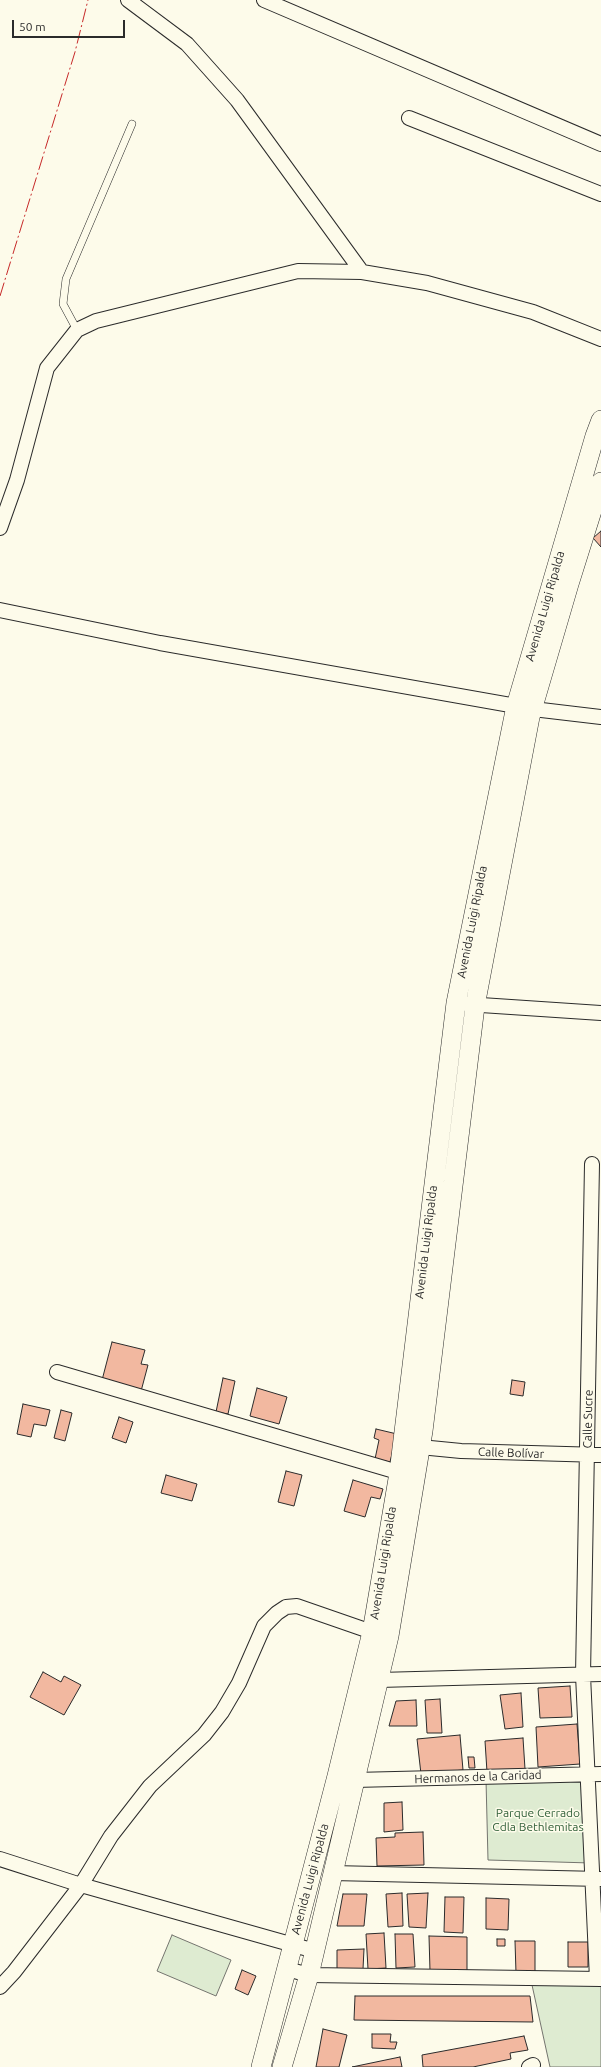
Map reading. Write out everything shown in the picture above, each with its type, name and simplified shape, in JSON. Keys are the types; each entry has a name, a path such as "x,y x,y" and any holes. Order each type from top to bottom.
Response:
{"street":[{"path":"128,0 187,44 237,100 362,272"},
{"path":"264,0 601,144"},
{"path":"409,118 601,194"},
{"path":"0,528 17,480 46,368 77,330 96,321 298,271 362,272 427,283 533,312 601,340"},
{"name":"Avenida Luigi Ripalda","path":"261,2067 293,1946 370,1677 389,1636 456,1003 524,708 594,436 601,420"},
{"name":"Avenida Luigi Ripalda","path":"282,2067 309,1975 354,1780 370,1677 372,1632 407,1475 420,1447 474,1006 524,708 569,584 601,482"},
{"path":"0,610 160,643 524,708 601,717"},
{"path":"456,1003 474,1006 601,1013"},
{"name":"Calle Sucre","path":"592,1164 583,1675 594,1774 599,1979"},
{"path":"57,1372 407,1475"},
{"name":"Calle Bolívar","path":"420,1447 461,1451 601,1455"},
{"path":"0,1987 14,1972 81,1885 111,1836 150,1786 204,1735 222,1712 240,1683 264,1626 277,1613 286,1607 297,1606 372,1632"},
{"path":"370,1677 601,1674"},
{"name":"Hermanos de la Caridad","path":"354,1780 594,1774"},
{"path":"0,1859 81,1885 314,1951"},
{"path":"332,1873 597,1879"},
{"path":"287,1969 309,1975 599,1979"}],"lane":[{"path":"77,330 63,304 66,279 132,124"}],"green space":[{"name":"Parque Cerrado Cdla Bethlemitas","path":"588,1778 591,1863 488,1860 486,1780"},
{"path":"172,1935 231,1960 216,1996 157,1971"},
{"path":"601,1984 601,2067 550,2067 532,1985"}],"building":[{"path":"601,531 601,547 593,538"},
{"path":"112,1342 145,1350 141,1364 148,1365 140,1395 101,1384"},
{"path":"223,1378 235,1381 228,1414 216,1412"},
{"path":"512,1380 525,1382 523,1396 510,1394"},
{"path":"257,1388 287,1397 279,1424 250,1416"},
{"path":"23,1404 50,1410 46,1426 34,1424 31,1437 17,1434"},
{"path":"61,1410 72,1413 65,1441 54,1438"},
{"path":"119,1417 133,1422 126,1443 112,1438"},
{"path":"376,1429 397,1434 390,1462 375,1459 379,1440 374,1438"},
{"path":"286,1471 302,1475 294,1506 278,1502"},
{"path":"166,1475 197,1484 192,1501 161,1493"},
{"path":"353,1480 383,1489 380,1499 371,1497 365,1517 344,1511"},
{"path":"43,1672 61,1682 64,1676 81,1685 64,1715 30,1697"},
{"path":"570,1686 572,1717 540,1718 538,1688"},
{"path":"521,1693 523,1727 505,1729 500,1695"},
{"path":"440,1699 442,1733 427,1733 425,1700"},
{"path":"416,1700 417,1726 389,1726 396,1701"},
{"path":"577,1724 580,1764 538,1767 536,1727"},
{"path":"460,1735 463,1770 421,1774 417,1739"},
{"path":"523,1738 525,1769 487,1772 485,1741"},
{"path":"468,1757 474,1757 475,1768 469,1768"},
{"path":"402,1802 403,1830 384,1832 384,1803"},
{"path":"423,1832 424,1865 377,1866 376,1838 395,1837 395,1833"},
{"path":"402,1893 403,1926 388,1927 386,1894"},
{"path":"428,1893 426,1928 409,1927 407,1894"},
{"path":"343,1894 367,1894 364,1926 337,1926"},
{"path":"445,1897 464,1897 463,1933 444,1932"},
{"path":"486,1898 509,1899 508,1930 486,1929"},
{"path":"384,1933 386,1968 368,1969 366,1934"},
{"path":"395,1934 413,1934 415,1967 396,1968"},
{"path":"429,1936 467,1937 467,1971 430,1971"},
{"path":"497,1939 505,1939 505,1946 497,1946"},
{"path":"515,1941 535,1941 535,1973 516,1973"},
{"path":"568,1942 588,1942 588,1967 568,1967"},
{"path":"364,1949 363,1969 337,1970 337,1950"},
{"path":"242,1970 256,1976 248,1995 235,1989"},
{"path":"355,1996 530,1996 533,2022 354,2020"},
{"path":"323,2029 347,2035 339,2067 316,2067"},
{"path":"372,2034 391,2034 390,2042 397,2042 395,2049 372,2048"},
{"path":"524,2036 528,2050 510,2053 511,2059 473,2067 423,2067 422,2055"},
{"path":"400,2057 402,2067 352,2067"}],"power":[{"path":"0,296 75,52 88,0"}]}
